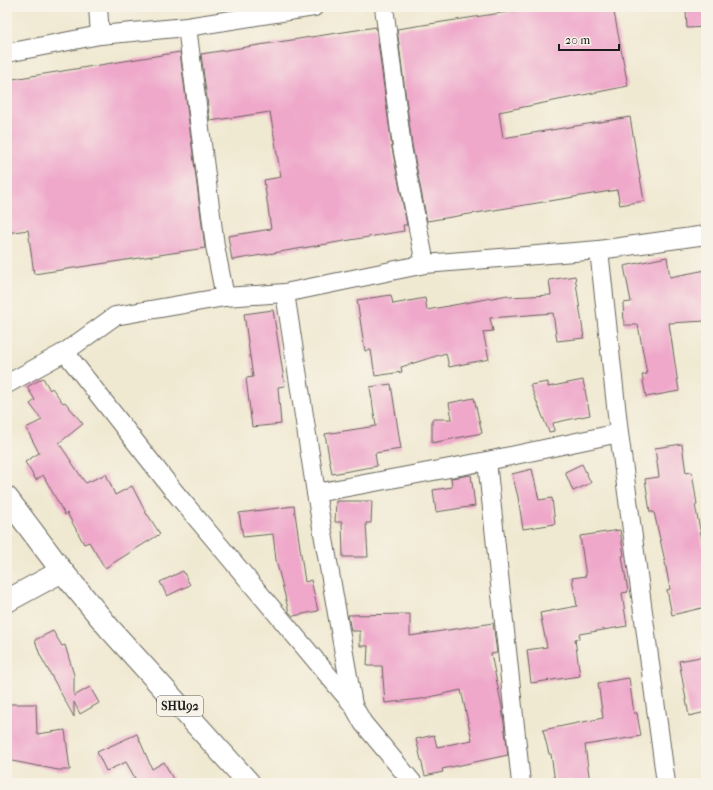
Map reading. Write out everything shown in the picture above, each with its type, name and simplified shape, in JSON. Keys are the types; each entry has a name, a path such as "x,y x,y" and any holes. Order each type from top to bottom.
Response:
{"main road":[{"name":"SHU92","path":"7,498 62,571 110,629 249,783"},
{"path":"7,601 62,571"}],"street":[{"path":"98,7 100,35"},
{"path":"7,54 100,35 186,27 277,11 314,7"},
{"path":"384,7 402,147 425,264"},
{"path":"186,27 215,246 225,297"},
{"path":"7,384 65,352 115,316 225,297 285,293 425,264 599,250 706,235"},
{"path":"599,250 619,433 666,783"},
{"path":"285,293 316,493 354,705"},
{"path":"65,352 174,490 354,705 363,722 413,783"},
{"path":"316,493 487,461 619,433"},
{"path":"487,461 521,783"}],"building":[{"path":"540,7 613,7 628,86 499,112 503,138 630,117 644,201 620,205 617,190 427,221 412,145 397,29"},
{"path":"706,9 706,27 687,28 686,10"},
{"path":"376,27 392,148 407,225 403,225 404,231 232,260 228,236 271,229 264,180 281,177 270,112 210,121 201,54"},
{"path":"180,52 205,248 34,274 28,230 7,233 7,80"},
{"path":"667,257 670,277 706,270 706,321 669,323 679,391 646,397 642,375 647,374 638,325 624,325 623,303 631,302 624,266"},
{"path":"575,276 584,338 557,341 553,313 490,318 493,331 483,332 489,359 449,367 446,353 401,367 402,372 375,376 371,350 365,351 357,300 391,295 393,304 425,298 427,310 508,295 509,297 551,295 549,280"},
{"path":"273,310 285,386 278,387 281,424 252,427 246,378 253,377 244,314"},
{"path":"43,378 50,390 52,388 63,403 65,402 83,424 59,443 84,481 86,483 106,474 115,495 132,486 147,515 160,534 105,568 89,542 84,544 67,513 65,515 43,475 36,480 25,462 39,453 26,428 42,420 30,404 35,400 27,387"},
{"path":"583,380 590,415 553,423 554,431 549,432 530,385 548,382 548,387"},
{"path":"391,384 401,449 375,453 377,466 332,474 325,434 376,426 370,387"},
{"path":"474,398 482,433 432,443 432,419 452,419 449,403"},
{"path":"682,444 686,473 692,472 697,505 695,505 704,549 706,549 706,607 672,615 667,590 670,589 664,557 654,512 650,512 645,479 659,477 655,448"},
{"path":"582,464 591,483 573,491 565,472"},
{"path":"532,469 539,500 552,498 555,524 523,529 518,497 512,474"},
{"path":"471,475 475,506 436,512 433,490 452,487 451,478"},
{"path":"336,501 372,501 371,523 366,523 368,557 343,557 342,522 335,522"},
{"path":"294,506 305,582 311,580 318,611 293,616 289,612 276,560 273,534 243,537 239,513"},
{"path":"620,530 624,556 622,556 628,592 622,593 627,626 579,634 580,638 575,639 580,676 531,683 527,650 547,647 540,613 577,606 572,578 586,576 580,536"},
{"path":"183,571 190,585 167,596 160,582"},
{"path":"410,614 410,636 493,623 497,653 491,654 502,707 508,755 442,769 443,772 425,776 416,739 434,735 437,747 472,740 461,690 421,699 385,703 382,666 367,666 368,646 360,646 360,631 351,631 348,615"},
{"path":"53,631 62,646 65,645 74,675 74,696 90,687 99,703 80,714 74,702 74,717 40,655 35,640"},
{"path":"706,656 706,712 689,716 679,661"},
{"path":"629,678 634,713 637,713 641,736 585,745 590,783 574,783 573,780 555,782 551,754 549,754 543,730 603,718 598,683"},
{"path":"7,704 36,704 37,734 65,730 70,770 58,770 7,760"},
{"path":"137,734 152,769 164,762 175,783 126,783 135,778 126,762 106,771 97,752"}]}
